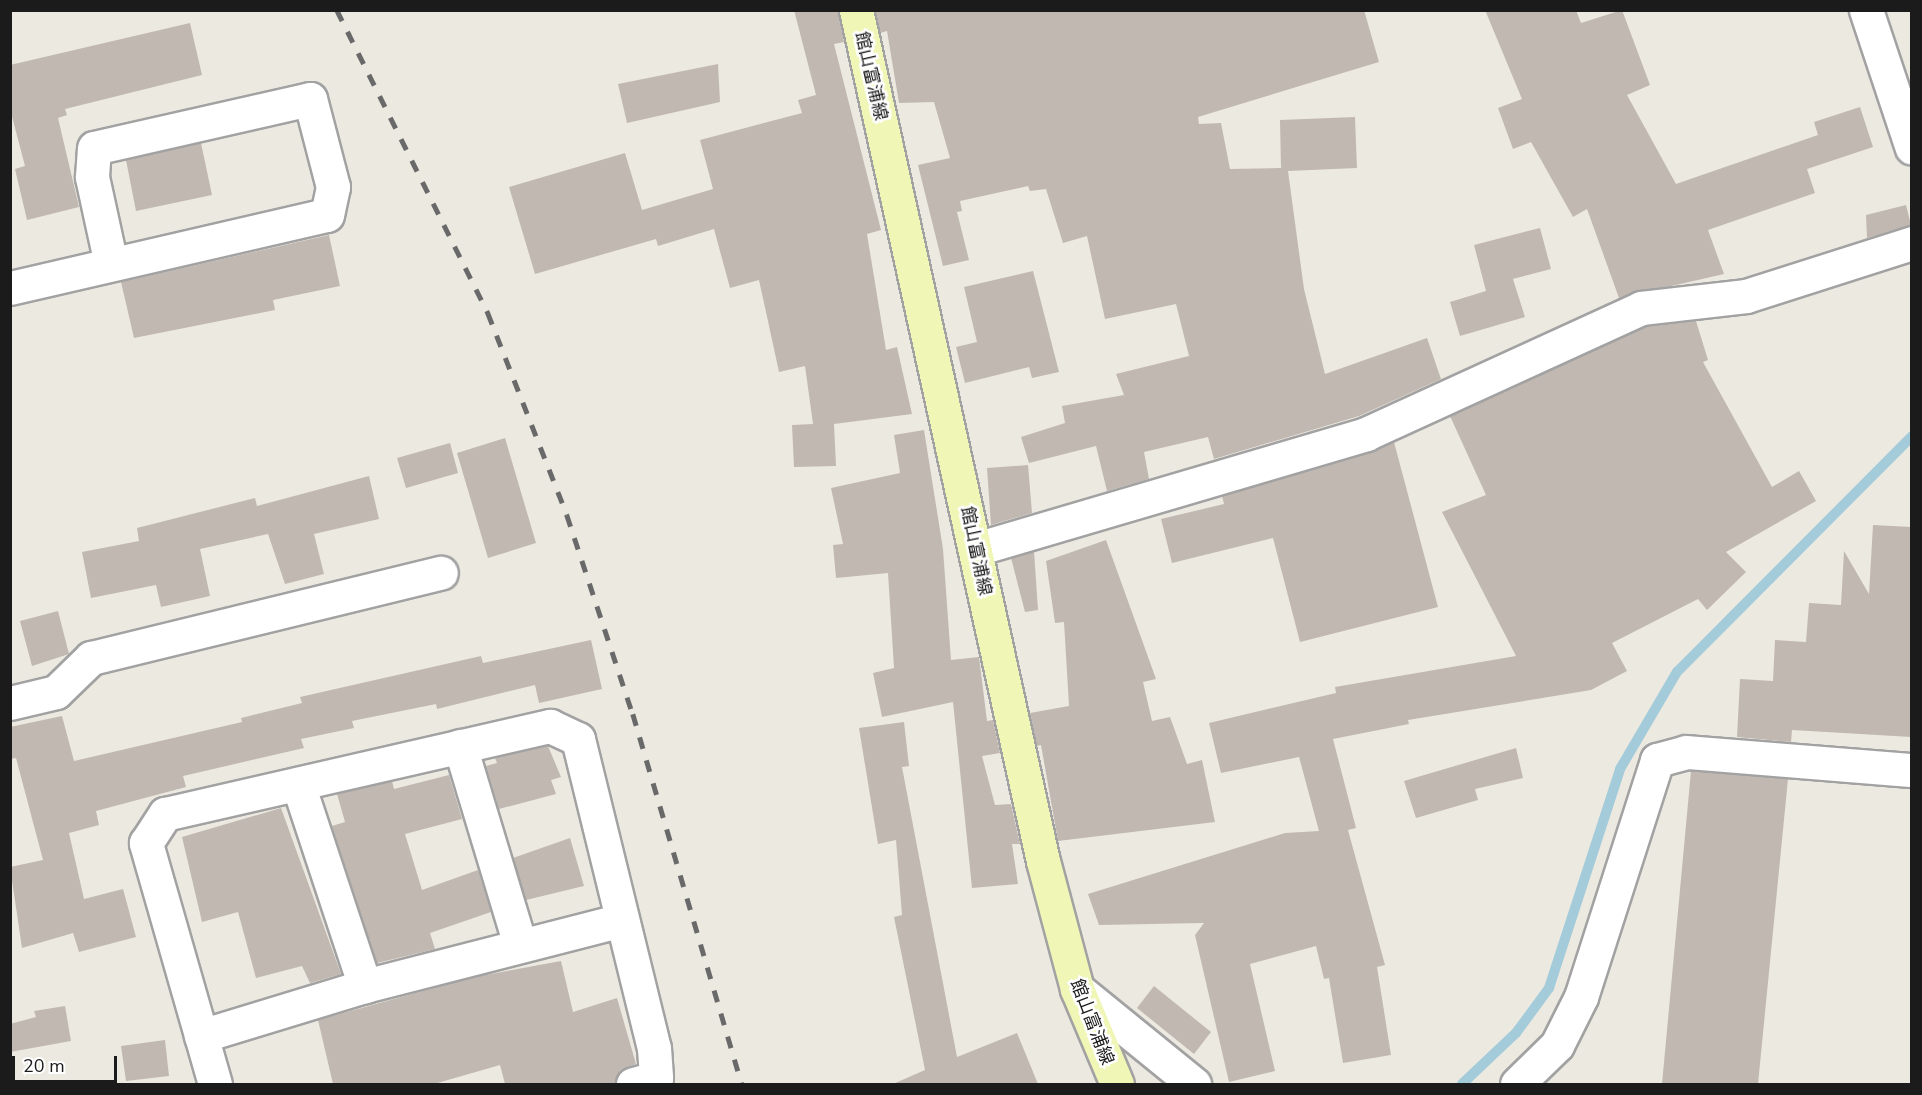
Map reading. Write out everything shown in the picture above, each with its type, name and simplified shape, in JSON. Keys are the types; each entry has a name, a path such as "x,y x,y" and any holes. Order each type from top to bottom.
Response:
{"main road":[{"name":"館山富浦線","path":"855,10 1077,989 1117,1084"}],"street":[{"path":"1866,10 1911,148"},
{"path":"10,288 327,215 333,187 310,99 94,148 92,177 111,264"},
{"path":"976,549 1366,434 1641,308 1746,296 1911,243"},
{"path":"10,703 56,692 91,658 441,573"},
{"path":"215,1084 146,843 165,814 550,726 578,739 622,920 656,1078 633,1084"},
{"path":"460,746 520,945"},
{"path":"1517,1084 1557,1045 1581,997 1657,760 1686,752 1911,770"},
{"path":"298,784 365,986"},
{"path":"201,1036 365,986 622,920"},
{"path":"1077,989 1194,1084"}],"building":[{"path":"794,10 838,10 844,42 834,44 881,230 867,234 886,350 897,347 912,414 834,424 836,466 794,467 792,425 813,424 805,366 779,372 759,280 730,288 714,229 658,246 656,239 535,274 509,187 625,153 642,210 713,189 700,140 802,113 798,100 816,95"},
{"path":"875,10 1364,10 1379,62 1198,117 1199,124 1221,123 1230,169 1281,168 1280,120 1355,117 1357,168 1288,171 1304,289 1325,374 1427,338 1441,379 1359,416 1214,459 1208,437 1144,452 1149,479 1107,491 1096,446 1029,463 1021,437 1065,423 1062,406 1124,395 1116,374 1189,356 1176,304 1105,319 1087,236 1063,243 1046,189 1030,191 1028,186 960,201 962,211 957,212 969,260 943,266 918,165 950,158 934,102 899,103 887,31 880,33"},
{"path":"1485,10 1576,10 1581,23 1622,10 1650,85 1627,95 1676,184 1818,135 1814,122 1860,107 1873,147 1807,169 1815,193 1708,230 1724,274 1619,298 1587,209 1573,217 1531,142 1513,149 1498,108 1522,99"},
{"path":"190,23 202,75 65,109 67,115 58,118 79,207 27,220 15,169 25,166 10,109 10,65"},
{"path":"718,64 720,102 627,123 618,84"},
{"path":"201,143 212,195 136,211 126,160"},
{"path":"1906,205 1911,225 1867,238 1866,215"},
{"path":"1540,228 1551,269 1513,279 1525,317 1460,336 1450,302 1486,291 1474,245"},
{"path":"329,235 340,286 273,300 275,310 134,338 121,282"},
{"path":"1033,271 1059,372 1032,378 1029,367 965,383 956,347 977,342 964,287"},
{"path":"1696,321 1708,360 1703,362 1772,487 1799,471 1816,501 1726,552 1746,572 1707,610 1698,599 1612,643 1627,671 1591,690 1408,720 1409,724 1333,739 1356,828 1348,830 1385,965 1377,967 1391,1055 1343,1063 1329,978 1324,979 1316,946 1250,964 1275,1071 1229,1082 1195,935 1204,923 1099,925 1088,894 1285,833 1319,831 1299,757 1221,773 1209,723 1336,693 1335,687 1516,656 1442,512 1486,495 1450,416 1646,326"},
{"path":"924,430 943,549 951,660 979,657 987,721 993,720 1000,753 982,756 995,805 1011,804 1020,844 1012,844 1018,884 972,888 953,702 882,717 873,673 894,668 888,573 836,578 833,545 843,544 831,488 900,473 894,435"},
{"path":"505,438 536,543 488,558 457,453"},
{"path":"1394,442 1438,607 1300,642 1273,538 1172,563 1161,519 1224,504 1222,496"},
{"path":"450,443 458,473 406,488 397,458"},
{"path":"1028,465 1032,513 991,525 987,468"},
{"path":"369,476 379,519 314,534 324,574 285,584 268,534 200,549 210,596 161,607 156,585 91,598 82,552 139,541 137,528 255,498 257,506"},
{"path":"1873,525 1911,527 1911,737 1792,730 1791,742 1737,737 1740,679 1773,681 1775,640 1806,642 1809,603 1841,605 1844,551 1869,594"},
{"path":"1106,540 1156,679 1143,682 1152,721 1170,717 1187,764 1202,760 1215,822 1058,841 1041,745 1037,746 1030,713 1069,706 1064,622 1055,623 1046,561"},
{"path":"1034,551 1038,610 1025,612 1011,558"},
{"path":"58,611 69,654 32,666 20,621"},
{"path":"591,640 602,689 539,703 535,685 437,709 436,704 352,721 354,728 301,739 304,748 183,776 186,787 96,811 99,825 69,833 84,899 123,889 136,937 79,952 73,933 22,948 10,867 43,860 16,758 10,759 10,727 62,716 74,761 242,722 241,718 302,703 300,697 481,656 483,663"},
{"path":"904,722 909,766 902,767 957,1057 1017,1033 1038,1084 893,1084 925,1070 894,917 902,915 896,840 878,844 859,728"},
{"path":"548,746 561,777 551,780 556,794 499,809 486,766 497,763 495,758"},
{"path":"1516,748 1523,778 1475,789 1478,800 1416,818 1404,781"},
{"path":"1691,771 1788,779 1758,1084 1662,1084"},
{"path":"449,775 462,819 405,834 422,890 478,870 491,912 430,933 435,949 377,963 332,826 345,822 337,794 392,781 394,789"},
{"path":"281,808 341,974 310,983 302,966 256,978 238,912 202,922 182,837"},
{"path":"570,838 584,886 526,900 513,858"},
{"path":"561,961 573,1012 617,998 636,1064 620,1070 615,1084 505,1084 500,1065 434,1084 333,1084 318,1020 474,977"},
{"path":"1154,986 1211,1032 1194,1054 1137,1008"},
{"path":"65,1006 71,1041 10,1052 10,1024 36,1017 34,1011"},
{"path":"165,1040 169,1076 126,1081 121,1046"}],"waterway":[{"path":"1462,1084 1516,1033 1549,988 1620,769 1677,672 1912,436"}],"railway":[{"path":"337,10 488,313 567,515 633,714 742,1084"}]}
